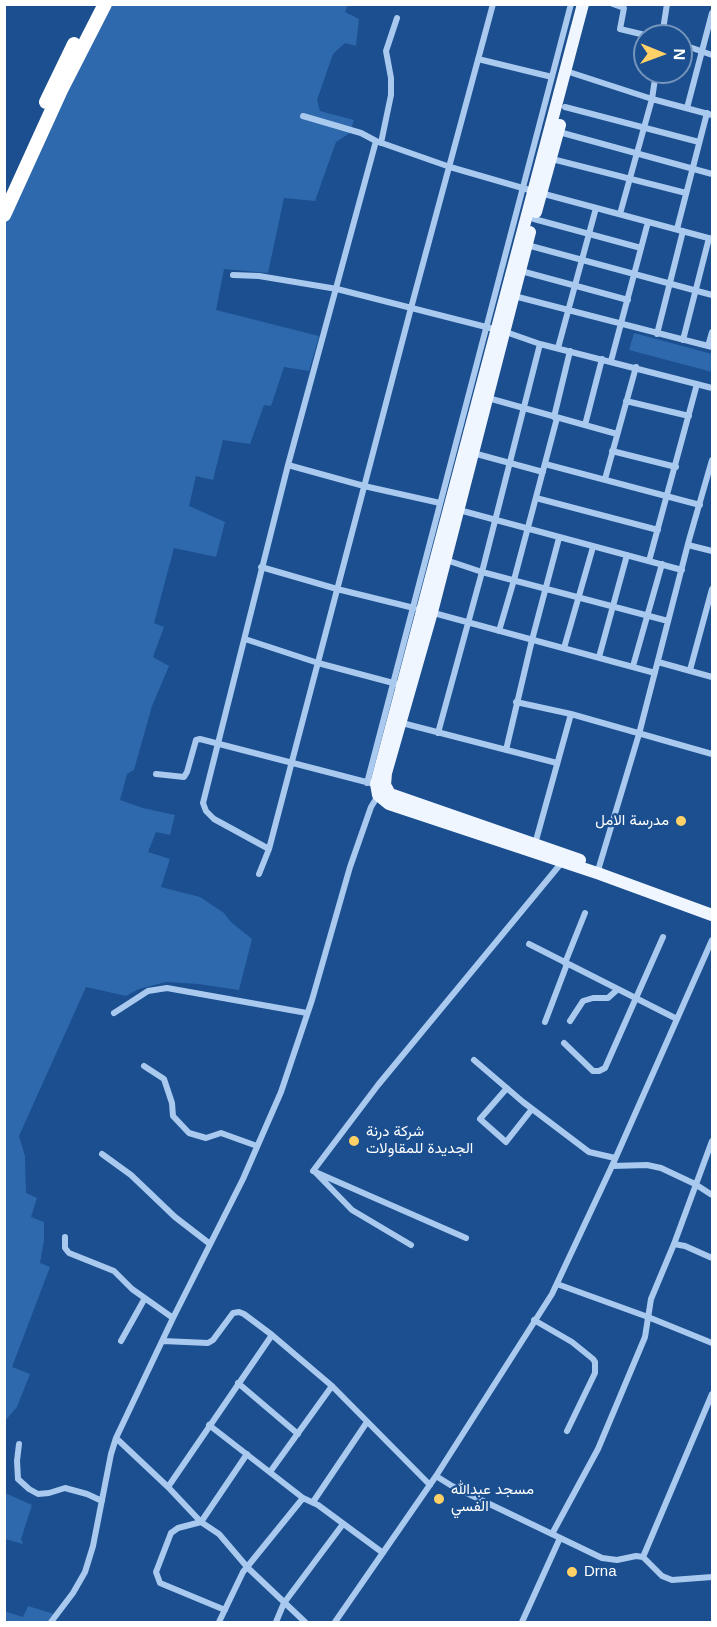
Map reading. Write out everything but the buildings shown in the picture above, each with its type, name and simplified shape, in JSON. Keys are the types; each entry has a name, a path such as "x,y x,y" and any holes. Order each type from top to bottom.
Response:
{"highway":[{"path":"4,193 54,82 95,4"},
{"path":"4,215 61,90 105,4"}],"main road":[{"path":"379,787 386,773 402,723 422,610 444,560 488,399 496,329 514,296 521,271 534,219 533,191 552,159 565,107 583,4"},
{"path":"591,4 533,191 422,610 397,684 379,787 389,804 712,908"},
{"path":"379,787 390,794 535,844 564,859"},
{"path":"600,871 712,915"}],"street":[{"path":"259,874 269,849 493,4"},
{"path":"533,191 552,77 572,4"},
{"path":"613,4 624,8 620,29 633,32"},
{"path":"664,24 667,4"},
{"path":"687,108 712,12"},
{"path":"269,849 214,819 206,811 203,803 288,465 391,95 391,78 386,51 397,18"},
{"path":"693,48 712,55"},
{"path":"478,59 552,77"},
{"path":"570,72 652,99 710,114 692,168 670,285 657,334"},
{"path":"620,214 655,84"},
{"path":"565,107 699,142"},
{"path":"303,116 361,133 378,142 450,167 711,238 683,340"},
{"path":"558,132 712,174"},
{"path":"552,159 686,194"},
{"path":"558,348 596,208"},
{"path":"534,219 641,248"},
{"path":"611,362 648,222"},
{"path":"527,245 712,296"},
{"path":"521,271 628,300"},
{"path":"233,274 337,288 496,329 540,344 712,388"},
{"path":"514,296 710,347 712,332"},
{"path":"422,610 440,503 496,329"},
{"path":"438,733 540,344"},
{"path":"499,631 543,472 570,351"},
{"path":"585,425 602,359"},
{"path":"605,479 636,368"},
{"path":"650,561 697,384"},
{"path":"488,399 617,434"},
{"path":"626,401 689,416"},
{"path":"612,451 676,467"},
{"path":"473,453 543,472"},
{"path":"600,871 712,460"},
{"path":"545,464 700,505"},
{"path":"288,465 364,486 440,503"},
{"path":"536,498 658,530"},
{"path":"458,510 682,570"},
{"path":"506,750 516,702 559,538"},
{"path":"688,545 712,552"},
{"path":"564,648 593,547"},
{"path":"599,657 627,555"},
{"path":"444,560 668,621"},
{"path":"633,666 662,564"},
{"path":"261,567 655,673"},
{"path":"690,670 712,589"},
{"path":"245,639 318,663 397,684"},
{"path":"658,662 712,676"},
{"path":"516,702 571,714 712,754 712,746"},
{"path":"535,844 571,714"},
{"path":"402,723 557,763"},
{"path":"51,1623 85,1572 116,1438 281,1092 350,867 379,787 200,739 196,740 184,777 156,774"},
{"path":"313,1171 378,1085 564,859"},
{"path":"545,1022 585,913"},
{"path":"564,1043 593,1071 605,1068 663,937"},
{"path":"335,1623 436,1476 556,1284 612,1166 712,940"},
{"path":"529,944 677,1019"},
{"path":"114,1013 148,991 167,988 307,1013"},
{"path":"570,1021 583,1001 608,998 618,989"},
{"path":"474,1060 532,1109 589,1152 615,1158"},
{"path":"144,1066 164,1079 172,1103 173,1116 189,1133 206,1138 216,1133 228,1134 257,1146"},
{"path":"507,1088 480,1119 506,1142 532,1109"},
{"path":"552,1534 598,1449 645,1337 651,1299 712,1141"},
{"path":"102,1154 131,1175 175,1217 210,1244"},
{"path":"612,1166 653,1166 695,1184 712,1195"},
{"path":"313,1171 466,1238"},
{"path":"313,1171 352,1210 411,1245"},
{"path":"65,1237 65,1248 69,1253 114,1271 132,1289 173,1318"},
{"path":"674,1244 685,1246 712,1258"},
{"path":"556,1284 712,1343"},
{"path":"121,1341 145,1298"},
{"path":"163,1341 208,1343 213,1340 233,1313 239,1312 272,1335 332,1386 430,1485"},
{"path":"534,1320 572,1341 595,1362 595,1373 567,1431"},
{"path":"168,1486 272,1335"},
{"path":"238,1383 298,1434"},
{"path":"270,1472 332,1386"},
{"path":"643,1557 712,1394"},
{"path":"313,1502 368,1422"},
{"path":"209,1425 303,1498 313,1502 383,1553"},
{"path":"116,1438 168,1486 201,1522 219,1534 247,1566 305,1623"},
{"path":"19,1444 18,1479 29,1489 38,1494 64,1488 102,1501"},
{"path":"225,1610 160,1582 156,1578 156,1572 171,1533 178,1528 201,1522 247,1454"},
{"path":"436,1476 452,1486 602,1558 618,1560 636,1556 643,1557 662,1576 672,1580 712,1577"},
{"path":"219,1623 247,1566 303,1498"},
{"path":"276,1623 284,1603 343,1524"},
{"path":"522,1623 560,1538"}],"shaded area":[{"path":"108,5 348,5 345,12 359,19 356,46 345,43 333,54 317,100 320,111 354,120 350,133 336,142 315,201 284,198 268,273 224,269 216,310 319,336 309,371 284,367 271,406 264,405 250,444 223,440 213,480 196,476 189,506 225,522 216,557 174,548 154,623 164,627 153,657 169,666 152,706 134,770 127,774 120,800 175,815 170,835 156,832 148,852 170,859 161,887 200,897 224,913 231,922 252,939 239,990 166,982 139,989 126,996 86,987 19,1136 25,1156 26,1193 37,1198 31,1217 44,1222 40,1263 50,1267 12,1367 30,1374 17,1407 5,1421 5,221"},
{"path":"634,333 712,354 712,372 629,350"},
{"path":"5,1493 32,1505 21,1539 23,1544 5,1539"},
{"path":"28,1606 54,1614 47,1622 5,1622 4,1611 23,1617"}],"place":[{"name":"مدرسة الامل","path":"681,821"},
{"name":"شركة درنة الجديدة للمقاولات","path":"354,1141"},
{"name":"مسجد عبدالله الفسي","path":"439,1499"},
{"name":"Drna","path":"572,1572"}]}
